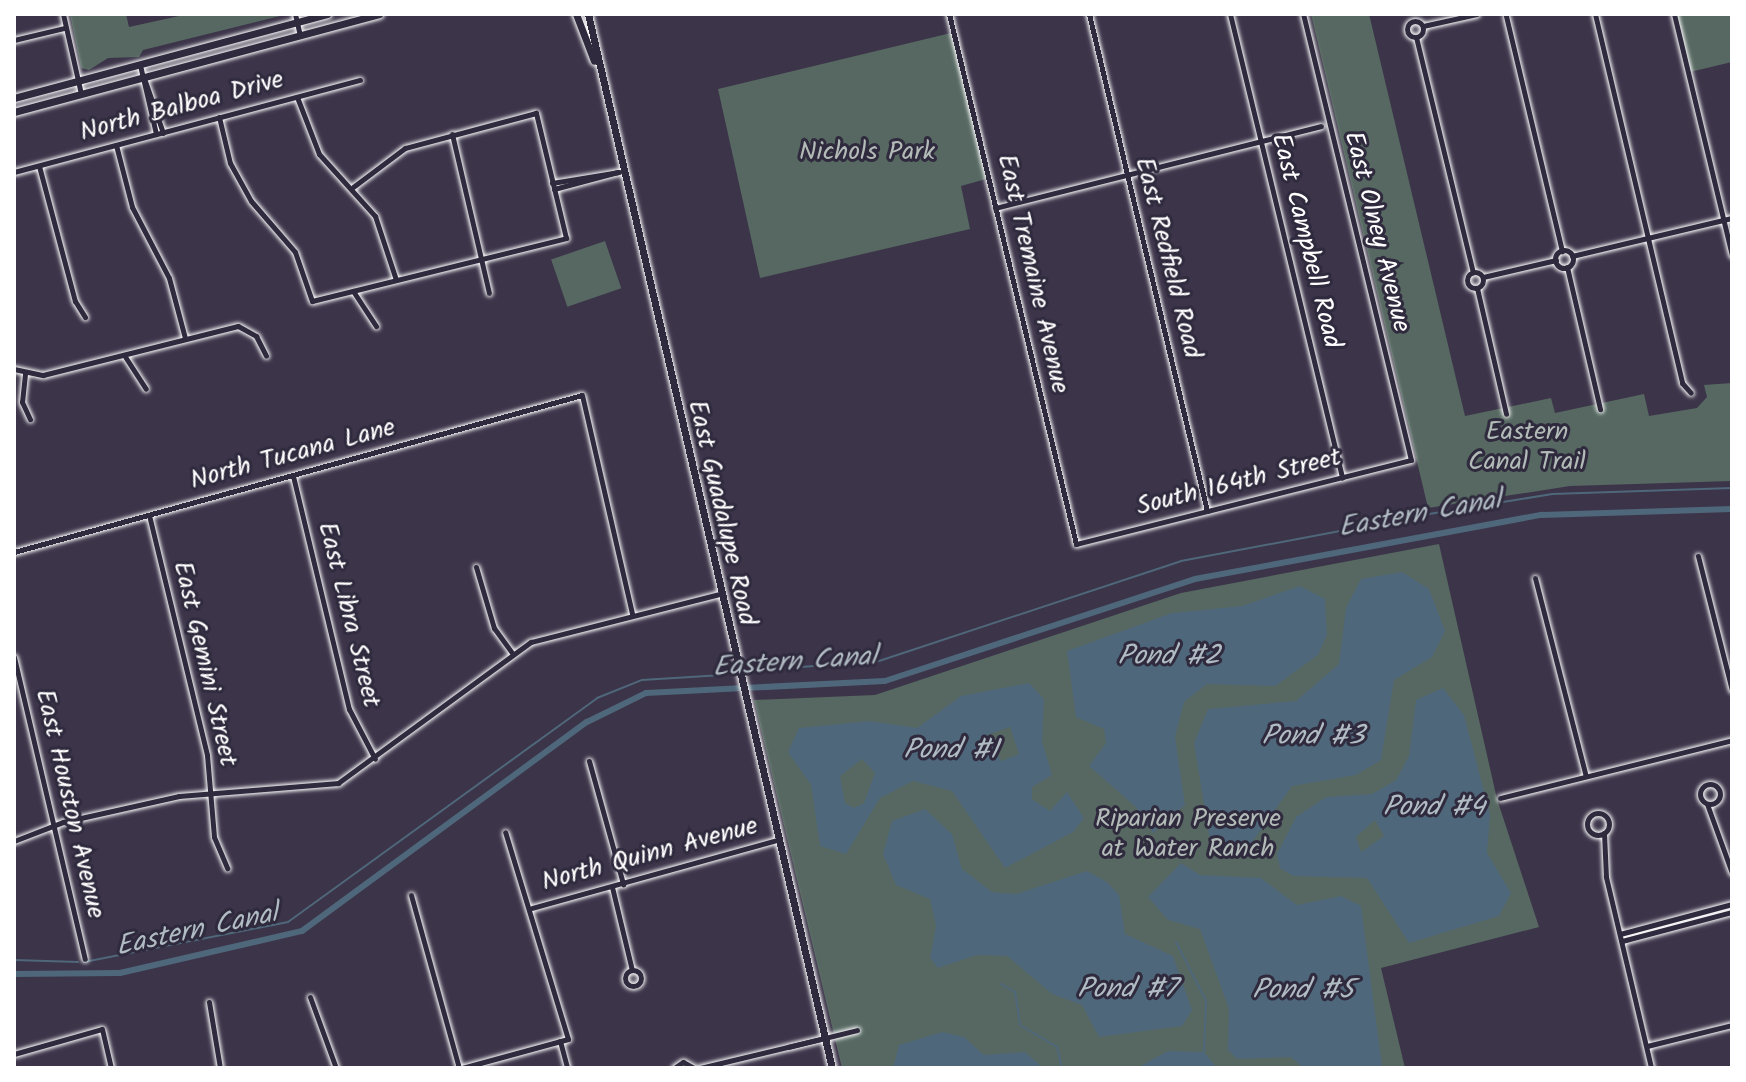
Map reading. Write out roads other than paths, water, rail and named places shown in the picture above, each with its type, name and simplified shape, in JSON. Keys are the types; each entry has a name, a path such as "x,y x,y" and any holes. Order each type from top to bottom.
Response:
{"main road":[{"path":"14,98 140,65 296,18 327,14"},
{"path":"14,112 379,14"},
{"name":"East Guadalupe Road","path":"576,14 594,61"},
{"name":"East Guadalupe Road","path":"588,14 594,61 619,172 832,1068"}],"street":[{"path":"63,14 81,94"},
{"name":"East Tremaine Avenue","path":"949,14 1076,544"},
{"name":"East Redfield Road","path":"1089,14 1207,511"},
{"name":"East Campbell Road","path":"1230,14 1342,478"},
{"name":"East Olney Avenue","path":"1303,14 1411,460"},
{"path":"1416,37 1423,26 1477,14"},
{"path":"1595,14 1648,238 1691,393"},
{"path":"1674,14 1732,255"},
{"path":"1473,272 1483,277 1556,260 1562,251 1505,15"},
{"path":"1423,26 1412,17 1407,29 1416,37 1473,272 1467,281 1477,288"},
{"path":"296,18 300,35"},
{"path":"14,40 64,28"},
{"path":"140,65 159,134"},
{"name":"North Balboa Drive","path":"14,172 360,80"},
{"path":"297,97 319,154 353,187 383,232 396,280"},
{"path":"219,117 230,163 251,201 295,252 312,301 566,238 536,113 405,148 353,187"},
{"path":"995,208 1321,126"},
{"path":"452,134 489,293"},
{"path":"116,145 132,207 169,278 185,338"},
{"path":"39,166 75,301 85,317"},
{"path":"553,186 619,172"},
{"path":"1562,251 1572,256 1732,218"},
{"path":"1572,256 1567,267 1600,409"},
{"path":"1556,260 1567,267"},
{"path":"1483,277 1477,288 1506,414"},
{"path":"353,291 376,326"},
{"path":"14,369 25,374 124,355 238,326 256,336 266,356"},
{"path":"124,355 146,389"},
{"path":"25,374 22,402 30,419"},
{"name":"North Tucana Lane","path":"14,552 582,395 632,614"},
{"name":"South 164th Street","path":"1076,544 1411,460"},
{"name":"East Libra Street","path":"293,476 349,709 375,759"},
{"name":"East Gemini Street","path":"149,515 211,795 214,837 227,868"},
{"path":"1698,556 1732,690"},
{"path":"476,567 494,628 513,654"},
{"path":"1535,578 1586,776"},
{"path":"14,841 54,826 211,795 320,788 375,759 531,642 720,594"},
{"name":"East Houston Avenue","path":"14,657 85,959"},
{"path":"1500,798 1732,740"},
{"path":"589,761 623,884"},
{"path":"1707,804 1720,798 1713,784 1700,792 1732,873"},
{"path":"1604,833 1590,831 1592,815 1607,818 1604,833 1620,934 1651,1068"},
{"path":"411,895 460,1068 568,1039 532,908 505,832"},
{"name":"North Quinn Avenue","path":"532,908 778,840"},
{"path":"612,887 632,970"},
{"path":"1622,941 1732,904"},
{"path":"1620,934 1732,912"},
{"path":"310,997 336,1068"},
{"path":"209,1002 220,1068"},
{"path":"1647,1046 1732,1025"},
{"path":"14,1054 102,1029 111,1068"},
{"path":"674,1068 683,1062 697,1068 857,1030"},
{"path":"560,1041 567,1068"}],"water":[{"name":"Pond #3","path":"1402,572 1429,589 1445,631 1432,657 1394,680 1381,760 1356,775 1292,786 1246,851 1211,847 1194,743 1208,709 1296,701 1339,664 1346,608 1361,579"},
{"name":"Pond #2","path":"1300,586 1325,599 1327,635 1318,655 1275,686 1207,684 1184,702 1175,737 1185,805 1153,833 1136,807 1089,766 1106,743 1104,729 1076,717 1067,651 1172,613 1242,606"},
{"name":"Pond #1","path":"1029,683 1044,699 1042,741 1052,775 1032,787 1032,799 1050,811 1067,792 1084,818 1073,832 1005,868 952,791 913,781 880,798 846,854 820,846 811,785 788,752 799,728 870,721 917,728 961,696","holes":["1010,727 1019,754 1001,761 987,735","862,759 875,773 864,803 854,808 845,803 840,776"]},
{"name":"Pond #4","path":"1443,688 1464,715 1490,814 1487,853 1511,893 1499,916 1409,943 1367,878 1293,876 1280,868 1277,854 1296,817 1326,797 1372,794 1396,780 1409,756 1416,700","holes":["1375,820 1384,836 1361,852 1356,837"]},
{"name":"Pond #7","path":"925,809 952,834 962,869 992,892 1016,894 1087,871 1107,882 1119,895 1125,934 1173,956 1192,1010 1182,1026 1099,1037 1082,1005 1052,994 1007,956 977,955 938,968 930,958 936,926 930,899 896,885 883,854 892,821"},
{"name":"Pond #5","path":"1181,863 1200,875 1261,878 1297,905 1341,896 1361,906 1382,1066 1303,1068 1291,1057 1237,1059 1228,1050 1229,1009 1200,929 1168,920 1148,897"},
{"path":"942,1032 964,1037 984,1055 1025,1052 1043,1068 893,1068 899,1045"},
{"path":"1168,1051 1204,1052 1217,1068 1137,1068"}],"waterway":[{"path":"754,670 876,662 1181,561 1429,514 1552,494 1732,488"},
{"name":"Eastern Canal","path":"14,974 120,973 302,931 587,722 646,693 885,681 1195,579 1542,515 1732,509"},
{"path":"84,962 288,922 597,698 642,680 723,675"},
{"path":"1176,942 1206,1001 1204,1052"},
{"path":"14,960 78,962"},
{"path":"1001,984 1015,992 1020,1025 1057,1047 1062,1068"}],"park label":[{"name":"Nichols Park","path":"867,153"},
{"name":"Eastern Canal Trail","path":"1527,448"},
{"name":"Riparian Preserve at Water Ranch","path":"1188,835"}]}
